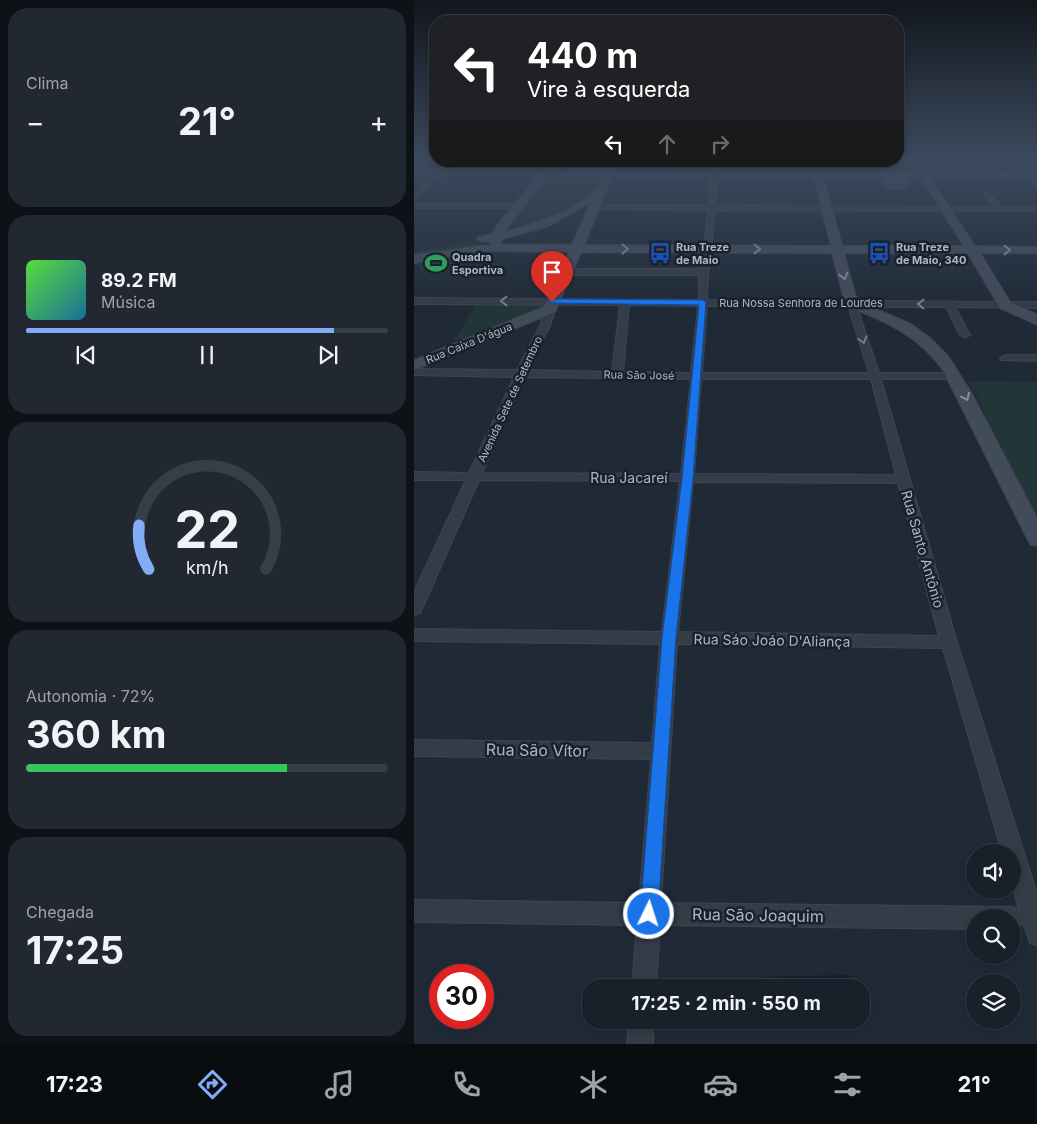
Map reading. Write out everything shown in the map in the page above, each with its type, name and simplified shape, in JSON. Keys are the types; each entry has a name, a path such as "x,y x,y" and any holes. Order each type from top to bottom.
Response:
{"main road":[{"path":"499,241 506,222 515,210"},
{"path":"414,259 474,249 544,225 576,210"},
{"name":"Avenida Sete de Setembro","path":"551,306 594,210"},
{"name":"Rua Santo Antônio","path":"826,210 851,303"},
{"path":"945,210 972,250 1004,305 1037,321"},
{"path":"506,222 519,227 544,225"},
{"path":"414,251 470,239 576,248 1037,250"},
{"path":"851,303 883,315 919,336 934,348 954,376 1037,540"},
{"name":"Rua Caixa D'água","path":"414,365 524,320 551,306"}],"street":[{"path":"645,979 669,638 697,376 703,302 703,272 708,249 712,210"},
{"path":"565,272 703,272"},
{"name":"Rua Nossa Senhora de Lourdes","path":"414,301 551,306 625,302 1037,305"},
{"path":"617,375 625,302"},
{"name":"Rua Santo Antônio","path":"851,303 875,376 1026,921"},
{"path":"950,304 965,335"},
{"name":"Avenida Sete de Setembro","path":"414,609 520,374 544,326 551,306"},
{"name":"Rua Caixa D'água","path":"524,320 544,326"},
{"path":"1005,358 1037,358"},
{"name":"Rua São José","path":"414,372 697,376 954,376"},
{"name":"Rua Jacareí","path":"414,476 903,480"},
{"name":"Rua Sáo Joáo D'Aliança","path":"414,635 949,642"},
{"name":"Rua São Vítor","path":"414,748 661,752"},
{"name":"Rua São Joaquim","path":"414,911 1026,921"},
{"path":"640,1044 641,1029"}],"green space":[{"path":"519,210 571,210 535,225 519,226 511,222"},
{"path":"469,242 488,245 414,258 414,252"},
{"name":"Quadra Esportiva","path":"450,256 455,264 421,270 416,262"},
{"path":"478,302 547,302 544,310 464,343 454,340"},
{"path":"968,381 1037,382 1037,520 991,435 982,407"}],"water":[{"path":"849,975 850,979 763,979 763,977"}],"place":[{"name":"Rua Treze de Maio","path":"660,253"},
{"name":"Rua Treze de Maio, 340","path":"879,253"},
{"name":"Quadra Esportiva","path":"436,263"}],"route":[{"path":"552,302 703,302 687,478 669,638 649,914"}]}
